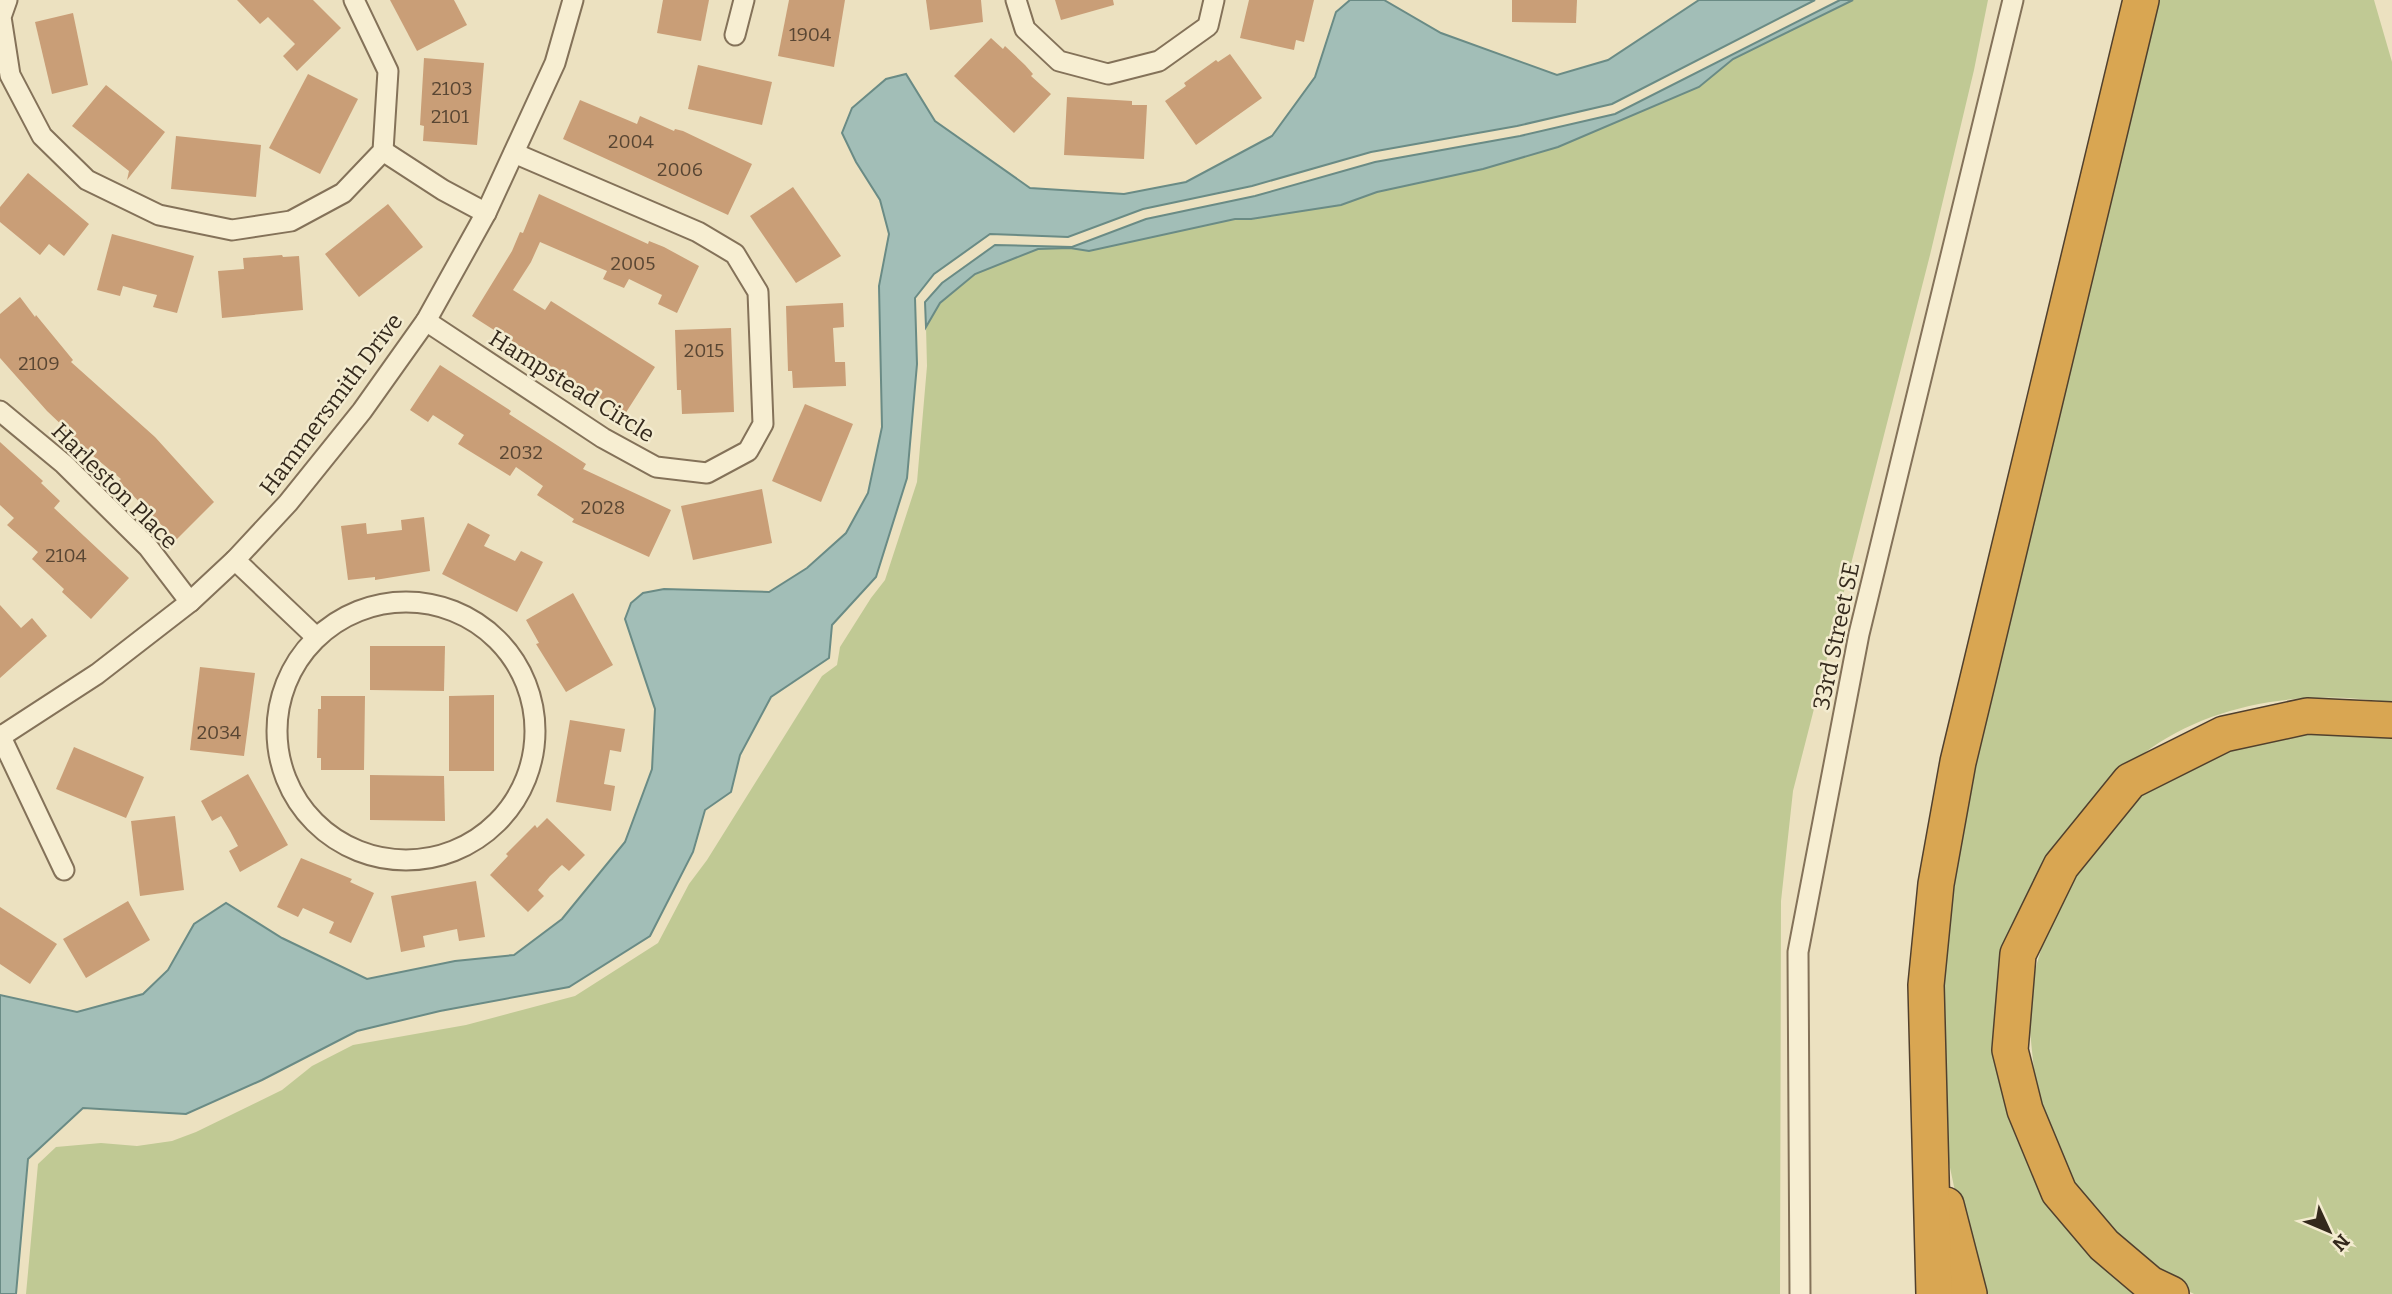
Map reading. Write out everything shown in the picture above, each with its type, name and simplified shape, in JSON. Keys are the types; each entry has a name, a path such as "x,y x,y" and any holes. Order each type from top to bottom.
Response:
{"highway":[{"path":"1934,1294 1926,985 1936,884 1956,775 2089,208 2141,0"},
{"path":"2171,1294 2150,1284 2104,1245 2059,1192 2025,1110 2010,1050 2018,954 2061,866 2130,781 2224,734 2307,716 2392,720"},
{"path":"1930,1147 1969,1294"}],"street":[{"path":"7,0 1,17 10,75 42,136 87,180 159,215 232,230 291,221 343,193 383,151 388,71 354,0"},
{"name":"Hammersmith Drive","path":"0,736 97,674 190,601 234,560 288,503 362,411 426,321 486,213 555,63 573,0"},
{"path":"735,35 744,0"},
{"path":"1016,0 1025,29 1059,61 1108,74 1159,61 1208,26 1214,0"},
{"name":"33rd Street SE","path":"1800,1294 1798,952 1859,634 2012,0"},
{"path":"383,151 443,190 486,213"},
{"name":"Hampstead Circle","path":"426,321 603,438 656,467 708,473 748,451 763,424 758,292 735,254 698,232 514,153"},
{"name":"Harleston Place","path":"0,411 64,464 148,547 190,601"},
{"path":"234,560 316,637"},
{"path":"424,601 479,621 519,664 537,719 529,777 497,826 446,856 388,861 334,841 293,799 276,743 284,685 316,637 366,606 424,601"},
{"path":"0,736 64,870"}],"green space":[{"path":"1853,0 1988,0 1930,255 1793,791 1781,901 1780,1294 26,1294 38,1164 56,1147 101,1143 137,1146 172,1141 282,1090 312,1066 353,1045 466,1025 575,996 658,943 689,884 707,860 822,676 837,665 840,647 885,580 917,482 927,366 926,327 940,303 975,274 1038,249 1070,248 1089,251 1235,219 1341,205 1377,192 1483,169 1558,147 1699,87 1733,59"},
{"path":"2158,0 2374,0 2392,62 2392,703 2360,699 2294,699 2262,703 2199,722 2170,736 2136,760 2085,809 2055,846 2041,868 2030,895 2016,1116 2153,1294 1981,1294 1944,1139 1937,1029 1953,838"},
{"path":"2315,729 2392,735 2392,1294 2194,1294 2174,1284 2087,1211 2053,1154 2035,1081 2030,1031 2033,977 2052,912 2081,860 2116,818 2161,779 2201,754"}],"water":[{"path":"1350,0 1384,0 1441,33 1557,75 1608,60 1699,0 1815,0 1612,104 1517,126 1371,152 1252,186 1143,209 1068,237 990,234 934,274 915,298 917,364 907,478 876,577 832,625 829,658 771,697 740,755 731,792 705,810 693,852 650,936 569,987 440,1011 357,1031 262,1080 186,1114 83,1108 28,1159 16,1294 0,1294 0,995 77,1012 143,994 168,970 194,924 226,903 282,938 367,979 455,961 514,955 562,919 625,842 652,769 655,709 625,619 631,603 643,593 664,589 769,592 807,568 846,533 868,493 882,427 879,286 889,234 880,200 856,162 842,133 852,108 886,79 906,74 935,121 1030,188 1124,194 1186,182 1272,136 1315,77 1336,12"},
{"path":"1840,0 1853,0 1733,59 1699,87 1558,147 1483,169 1377,192 1341,205 1235,219 1089,251 1070,248 1038,249 975,274 940,303 926,327 925,302 942,283 995,245 1072,247 1146,219 1255,196 1375,162 1520,136 1615,114"}],"building":[{"path":"237,0 313,0 341,28 297,71 283,56 295,44 268,17 260,24"},
{"path":"390,0 454,0 467,25 417,51"},
{"path":"663,0 709,0 701,41 657,33"},
{"path":"789,0 845,0 834,67 778,56"},
{"path":"926,0 981,0 983,22 930,30"},
{"path":"1055,0 1113,0 1114,5 1061,20"},
{"path":"1249,0 1314,0 1304,42 1296,40 1294,50 1240,38"},
{"path":"1512,0 1577,0 1576,23 1512,22"},
{"path":"73,13 88,85 52,94 35,22"},
{"path":"991,38 1003,49 1005,46 1051,94 1014,133 954,76"},
{"path":"1230,54 1262,98 1196,145 1165,101 1186,86 1184,83 1216,60 1218,62"},
{"path":"424,58 484,63 477,145 423,141 424,126 420,125"},
{"path":"698,65 772,82 762,125 688,109"},
{"path":"308,74 358,99 320,174 269,148"},
{"path":"106,85 165,132 127,180 129,171 72,126"},
{"path":"1067,97 1132,101 1132,105 1147,105 1144,159 1064,155"},
{"path":"580,100 637,124 640,116 674,131 683,131 752,164 728,215 563,139"},
{"path":"176,136 261,145 256,197 171,189"},
{"path":"28,173 89,224 64,256 49,244 40,255 0,222 0,207"},
{"path":"793,187 841,256 796,283 750,216"},
{"path":"539,194 648,244 649,241 664,247 699,266 677,313 658,304 662,295 629,279 624,288 603,279 607,271 540,242 513,290 545,310 551,301 655,367 625,414 472,316 512,251 520,232 523,233"},
{"path":"388,204 423,247 359,297 325,254"},
{"path":"112,234 194,256 177,313 153,307 157,295 123,286 120,296 97,290"},
{"path":"299,256 303,310 222,318 218,271 244,269 243,258"},
{"path":"20,297 73,360 71,362 155,437 214,502 176,540 119,481 121,479 64,432 66,429 0,358 0,314"},
{"path":"843,303 844,327 833,328 835,362 845,362 846,386 793,388 792,371 788,371 786,306"},
{"path":"731,328 734,412 682,414 681,390 677,390 675,330"},
{"path":"440,365 586,464 583,469 671,510 649,557 572,522 574,519 537,495 543,486 516,467 510,476 458,444 464,435 433,415 428,422 410,410"},
{"path":"805,404 853,424 821,502 772,481"},
{"path":"0,442 43,481 41,483 60,501 54,508 129,578 91,619 32,559 38,552 7,525 14,518 0,505"},
{"path":"762,489 772,543 693,560 681,506"},
{"path":"424,517 430,571 375,580 375,577 348,580 341,526 366,523 367,534 402,530 401,520"},
{"path":"468,523 490,535 484,546 515,561 521,551 543,562 517,612 442,574"},
{"path":"573,593 613,665 566,692 536,644 539,643 526,620"},
{"path":"0,605 21,628 32,618 47,636 0,678"},
{"path":"370,646 445,646 444,691 370,690"},
{"path":"200,667 255,673 244,756 190,750"},
{"path":"494,695 494,771 449,771 449,696"},
{"path":"321,696 365,696 364,770 321,770 321,758 317,758 318,709 321,709"},
{"path":"570,720 625,729 621,752 610,750 604,784 615,786 611,811 556,802"},
{"path":"74,747 144,777 126,818 56,789"},
{"path":"248,774 288,845 240,872 229,851 238,846 230,831 221,816 212,821 201,801"},
{"path":"370,775 444,776 445,821 370,820"},
{"path":"175,816 184,890 140,896 131,821"},
{"path":"547,818 585,855 569,871 562,865 550,876 538,890 544,896 528,912 490,875 508,856 506,854 535,825 537,828"},
{"path":"301,858 352,879 350,882 374,893 351,943 329,933 334,922 303,908 298,917 277,907"},
{"path":"476,881 485,937 459,941 457,929 423,936 425,947 401,952 391,896"},
{"path":"128,901 150,940 86,978 63,939"},
{"path":"0,907 57,944 30,984 0,964"}]}
